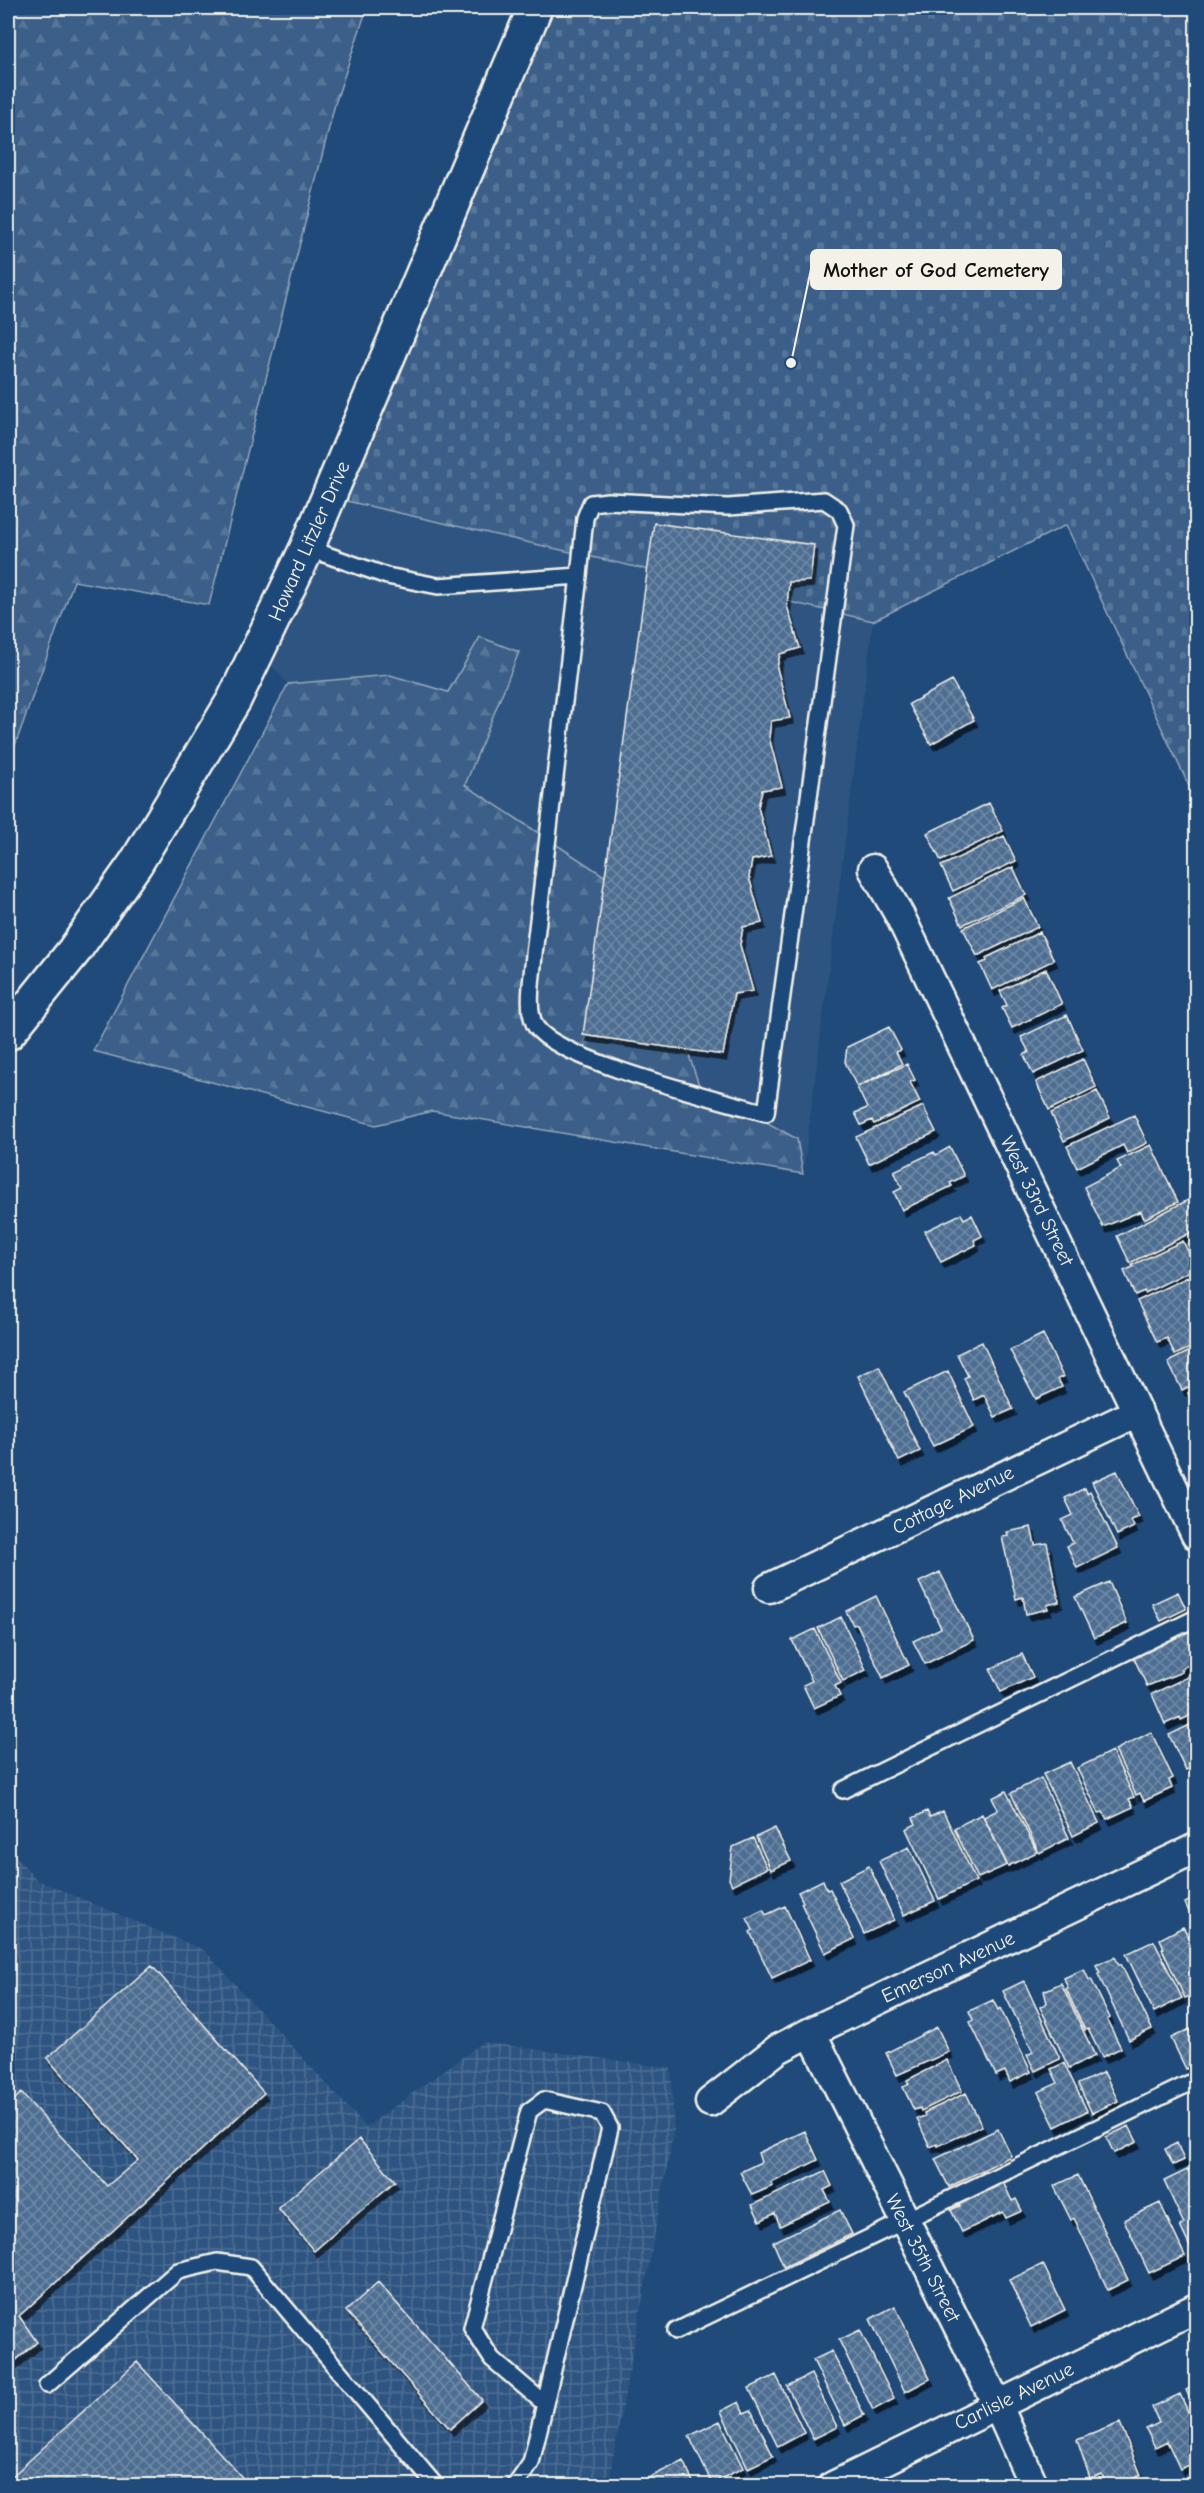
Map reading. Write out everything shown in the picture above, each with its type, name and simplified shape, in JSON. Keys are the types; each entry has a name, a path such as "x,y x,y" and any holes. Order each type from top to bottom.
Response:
{"main road":[{"name":"Howard Litzler Drive","path":"8,1034 75,951 136,863 234,700 307,548 535,8"}],"street":[{"name":"West 33rd Street","path":"873,869 900,916 1197,1535"},
{"name":"Cottage Avenue","path":"769,1588 1138,1412"},
{"name":"Emerson Avenue","path":"710,2102 777,2049 1197,1848"},
{"name":"West 35th Street","path":"811,2032 997,2404 1034,2486"},
{"name":"Carlisle Avenue","path":"833,2486 1197,2308"}],"lane":[{"path":"825,500 839,510 846,525 766,1113 599,1064 553,1041 536,1027 530,1004 534,954 579,576 585,518 591,503 608,501 728,507 825,500"},
{"path":"307,548 387,576 438,586 579,576"},
{"path":"843,1790 1197,1618"},
{"path":"676,2331 1197,2079"},
{"path":"515,2486 531,2463 610,2128 602,2114 544,2100 529,2111 472,2328 492,2359 544,2404"},
{"path":"47,2385 178,2271 217,2262 251,2267 436,2486"}],"shaded area":[{"path":"329,497 873,621 803,1174 797,1139 699,1085 635,896 465,785 480,637 448,693 390,675 288,684 259,652"},
{"path":"8,1847 37,1880 204,1950 366,2127 483,2042 671,2068 674,2130 608,2485 8,2485"}],"green space":[{"path":"8,8 367,8 335,104 209,605 74,581 13,751 8,743"},
{"path":"535,8 1196,8 1196,801 1066,525 873,621 329,497"},
{"path":"480,637 519,652 465,785 635,896 699,1085 797,1139 803,1174 432,1111 376,1125 93,1051 288,684 390,675 448,692"}],"building":[{"path":"654,523 814,545 810,581 789,582 787,606 800,648 780,654 777,668 790,718 771,721 769,737 782,787 762,790 758,807 771,856 752,860 749,877 762,923 743,927 740,945 753,991 734,994 723,1055 583,1035"},
{"path":"952,681 974,720 931,744 909,704"},
{"path":"989,803 1003,831 941,861 927,833"},
{"path":"1004,836 1016,861 953,891 941,866"},
{"path":"1013,867 1026,895 962,925 949,898"},
{"path":"1024,898 1038,927 977,956 963,928"},
{"path":"1040,932 1054,960 992,990 980,964 987,961 986,958"},
{"path":"1046,969 1062,1004 1012,1028 1002,1008 1007,1005 1000,991"},
{"path":"1067,1015 1083,1050 1033,1074 1024,1055 1029,1052 1021,1037"},
{"path":"889,1027 901,1050 896,1052 902,1064 857,1087 845,1062 847,1047"},
{"path":"1083,1059 1096,1087 1049,1110 1036,1082"},
{"path":"907,1064 915,1080 910,1082 920,1102 874,1124 872,1120 861,1125 855,1113 867,1108 857,1087"},
{"path":"1097,1091 1110,1118 1064,1141 1051,1113"},
{"path":"923,1106 936,1132 869,1164 856,1137"},
{"path":"1134,1115 1147,1143 1127,1153 1123,1145 1077,1168 1067,1146"},
{"path":"1151,1145 1178,1202 1144,1219 1141,1211 1103,1227 1084,1187 1121,1168 1117,1161"},
{"path":"950,1147 964,1176 950,1183 952,1186 902,1210 894,1192 902,1188 894,1171 934,1152 936,1155"},
{"path":"1196,1196 1196,1230 1130,1263 1117,1236"},
{"path":"961,1214 964,1219 972,1215 982,1236 974,1240 976,1245 941,1262 925,1231"},
{"path":"1183,1241 1196,1268 1145,1293 1144,1291 1135,1295 1124,1271"},
{"path":"1188,1277 1196,1290 1196,1345 1175,1355 1167,1338 1157,1342 1137,1301"},
{"path":"1043,1334 1063,1377 1058,1379 1062,1387 1036,1399 1010,1350"},
{"path":"982,1342 1013,1409 995,1417 984,1395 974,1400 964,1378 968,1376 957,1354"},
{"path":"1196,1348 1196,1383 1182,1390 1168,1362"},
{"path":"879,1366 920,1451 899,1461 858,1376"},
{"path":"948,1371 974,1427 933,1446 904,1392"},
{"path":"1196,1389 1196,1423 1190,1410 1195,1407 1188,1393"},
{"path":"1117,1471 1139,1517 1131,1520 1134,1527 1117,1535 1092,1482"},
{"path":"1085,1488 1087,1493 1090,1491 1118,1548 1077,1568 1067,1546 1073,1543 1062,1520 1073,1515 1065,1498"},
{"path":"1031,1527 1035,1545 1047,1543 1059,1602 1047,1605 1048,1609 1026,1614 1023,1597 1016,1599 1002,1537 1008,1536 1007,1532"},
{"path":"940,1572 974,1640 925,1664 913,1641 941,1628 919,1582"},
{"path":"1109,1582 1127,1623 1094,1638 1075,1597"},
{"path":"1178,1592 1186,1609 1161,1621 1152,1604"},
{"path":"876,1596 909,1665 883,1678 857,1624 853,1625 846,1611"},
{"path":"841,1617 866,1670 843,1681 818,1628"},
{"path":"815,1629 841,1683 835,1686 840,1696 814,1708 803,1685 812,1681 792,1640"},
{"path":"1189,1629 1196,1645 1196,1661 1180,1669 1182,1672 1147,1686 1133,1656"},
{"path":"1022,1654 1033,1677 1001,1692 990,1669"},
{"path":"1196,1673 1196,1713 1165,1724 1152,1694"},
{"path":"1196,1722 1196,1765 1186,1770 1169,1735"},
{"path":"1151,1732 1173,1778 1169,1780 1172,1788 1144,1801 1140,1793 1136,1795 1115,1750"},
{"path":"1112,1751 1134,1797 1129,1799 1133,1807 1107,1819 1103,1812 1099,1813 1077,1768"},
{"path":"1070,1762 1099,1823 1073,1836 1043,1774"},
{"path":"1041,1778 1069,1838 1039,1853 1011,1793"},
{"path":"1006,1791 1037,1852 1008,1866 984,1817 998,1810 992,1798"},
{"path":"927,1811 930,1817 943,1811 976,1881 939,1899 906,1829 916,1824 913,1818"},
{"path":"982,1814 1007,1865 978,1878 954,1828"},
{"path":"775,1828 791,1861 771,1870 756,1837"},
{"path":"753,1838 767,1868 732,1885 729,1879 733,1847"},
{"path":"909,1847 935,1901 904,1915 879,1861"},
{"path":"869,1866 894,1920 864,1934 839,1881"},
{"path":"823,1880 827,1890 830,1889 854,1939 825,1953 798,1892"},
{"path":"1196,1897 1196,1927 1185,1903"},
{"path":"785,1906 810,1960 772,1978 750,1932 753,1930 747,1918 763,1910 766,1915"},
{"path":"1183,1927 1196,1949 1196,1993 1185,1998 1162,1949 1164,1948 1160,1939"},
{"path":"1154,1941 1182,1998 1154,2012 1126,1954"},
{"path":"1115,1957 1119,1965 1121,1964 1152,2029 1129,2040 1096,1965"},
{"path":"152,1966 264,2093 19,2316 37,2342 8,2367 8,2106 21,2093 107,2186 138,2160 47,2058"},
{"path":"1084,1969 1110,2018 1107,2020 1121,2048 1102,2057 1088,2029 1085,2030 1066,1989 1068,1988 1064,1978"},
{"path":"1024,1981 1060,2059 1035,2071 1027,2055 1033,2052 1003,1991"},
{"path":"1061,1983 1095,2056 1069,2068 1040,2007 1047,2003 1044,1991"},
{"path":"993,2000 998,2010 1000,2008 1031,2072 1010,2082 1005,2071 996,2075 970,2022 973,2020 969,2011"},
{"path":"937,2027 949,2052 897,2075 886,2053"},
{"path":"1190,2029 1196,2043 1196,2064 1186,2069 1171,2038"},
{"path":"947,2060 962,2091 921,2111 920,2108 914,2110 903,2087 909,2084 907,2080"},
{"path":"1064,2063 1087,2111 1055,2127 1038,2092 1058,2083 1051,2069"},
{"path":"1104,2072 1118,2101 1092,2113 1078,2084"},
{"path":"966,2093 982,2126 938,2146 937,2144 930,2147 917,2119 925,2116 924,2113"},
{"path":"1129,2126 1137,2142 1114,2153 1106,2137"},
{"path":"998,2129 1011,2156 949,2187 935,2159"},
{"path":"805,2131 818,2160 771,2183 773,2186 752,2195 740,2172 761,2162 758,2153"},
{"path":"359,2139 395,2181 314,2251 278,2208"},
{"path":"1177,2143 1184,2160 1173,2165 1165,2149"},
{"path":"1189,2169 1196,2184 1196,2247 1191,2249 1180,2226 1184,2224 1164,2181"},
{"path":"825,2171 832,2186 824,2190 830,2202 780,2226 775,2213 760,2221 752,2205"},
{"path":"1078,2175 1128,2280 1108,2290 1074,2218 1071,2220 1054,2186"},
{"path":"1003,2182 1012,2201 1016,2199 1022,2211 1006,2218 1003,2212 962,2232 951,2210 960,2206 958,2203"},
{"path":"1160,2203 1185,2256 1149,2273 1124,2220"},
{"path":"840,2210 852,2234 784,2267 773,2242"},
{"path":"1043,2264 1065,2310 1031,2327 1009,2280"},
{"path":"378,2282 482,2400 450,2429 346,2311"},
{"path":"895,2306 930,2379 905,2392 870,2319"},
{"path":"860,2330 894,2399 873,2410 839,2340"},
{"path":"832,2351 864,2415 845,2425 813,2360"},
{"path":"137,2362 250,2486 8,2486 8,2480"},
{"path":"811,2374 837,2427 813,2439 787,2386"},
{"path":"776,2375 804,2433 778,2447 749,2388"},
{"path":"1196,2385 1196,2411 1186,2390"},
{"path":"1180,2394 1196,2429 1196,2462 1180,2469 1167,2441 1155,2447 1146,2429 1159,2423 1152,2407"},
{"path":"739,2402 744,2413 751,2410 773,2456 748,2468 721,2411"},
{"path":"720,2421 743,2468 712,2483 689,2436"},
{"path":"1120,2423 1141,2475 1117,2486 1106,2486 1102,2474 1090,2478 1077,2440"},
{"path":"683,2461 695,2486 650,2486 646,2479"}],"place":[{"name":"Mother of God Cemetery","path":"791,363"}]}
